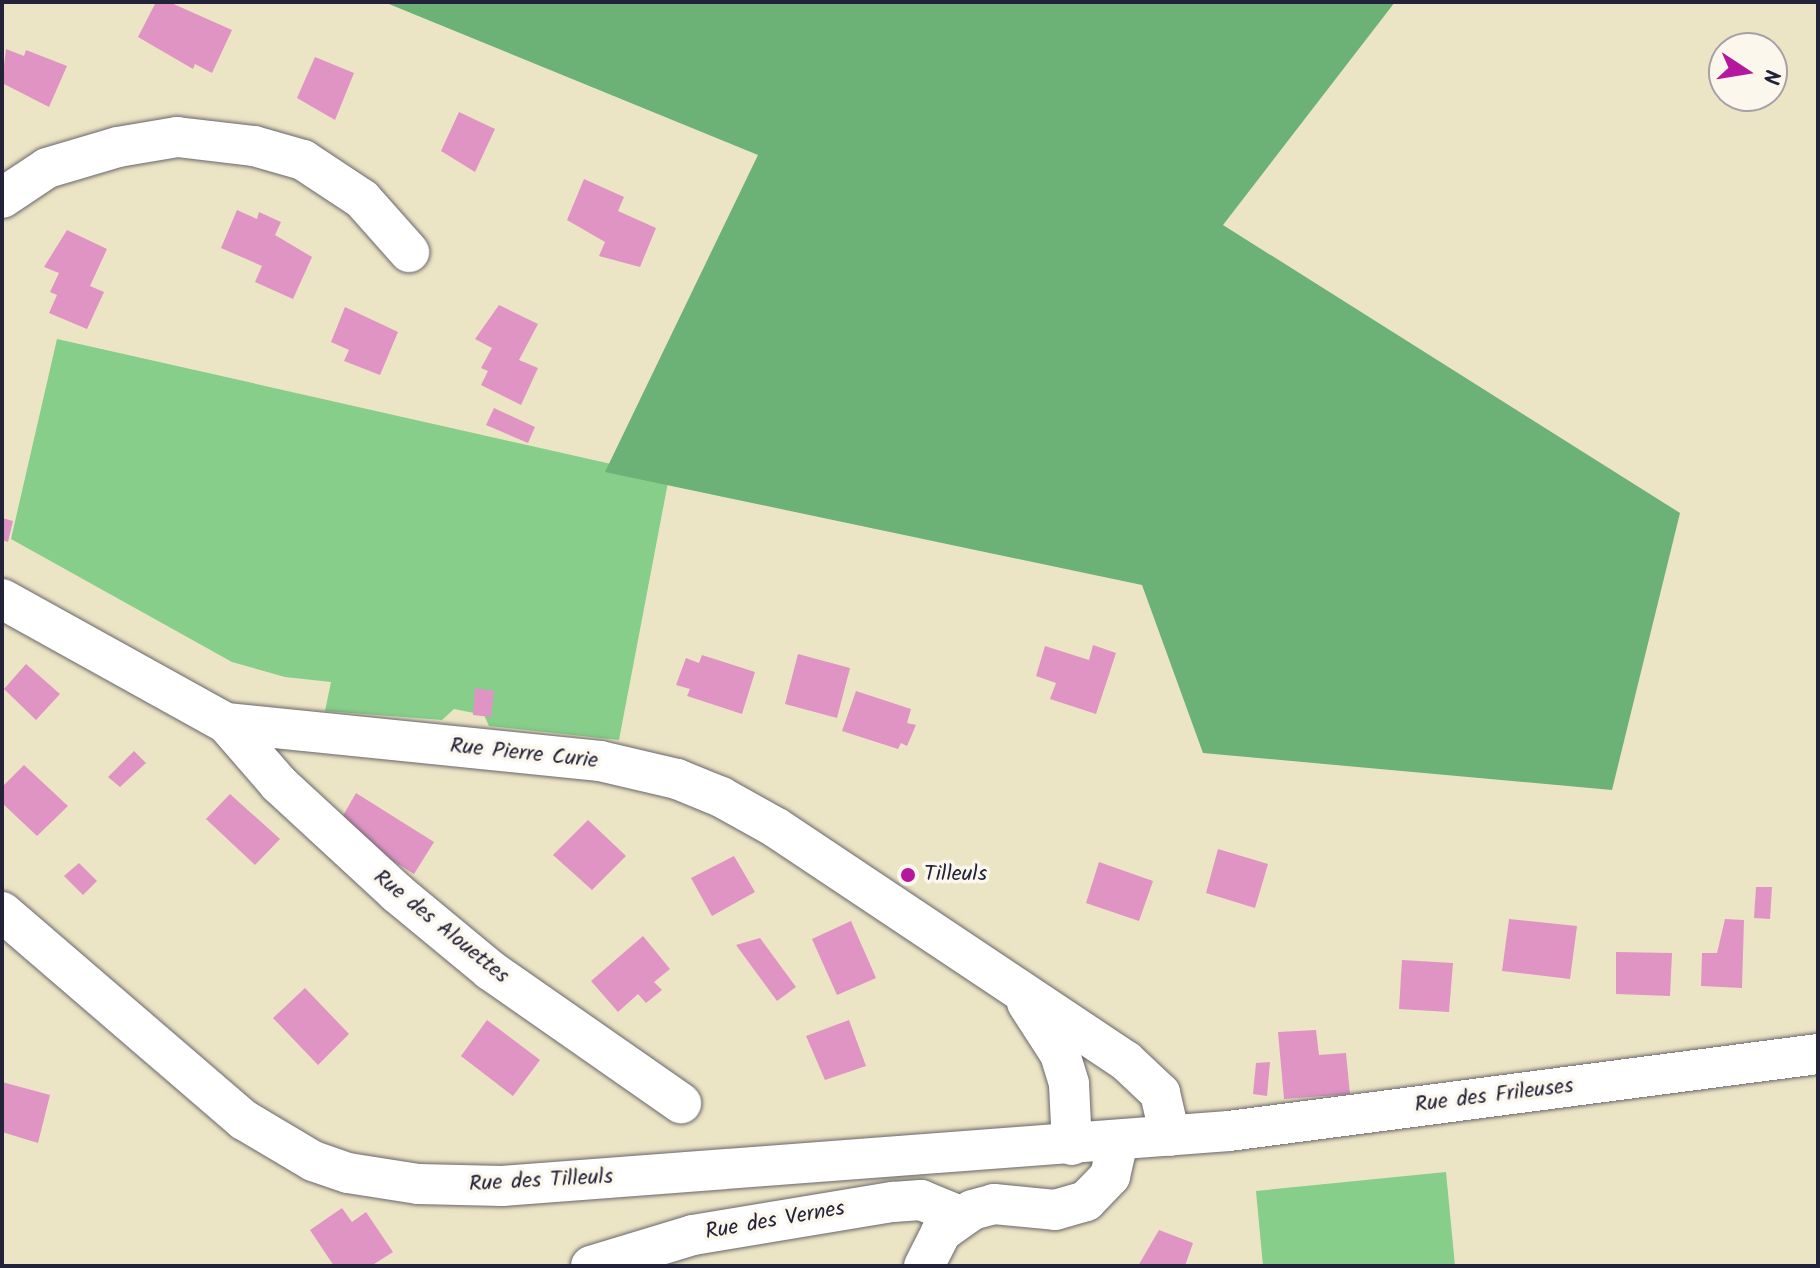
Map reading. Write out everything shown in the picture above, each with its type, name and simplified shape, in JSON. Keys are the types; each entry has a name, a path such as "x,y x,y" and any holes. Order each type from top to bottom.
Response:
{"street":[{"path":"2,198 47,168 118,147 177,137 254,146 303,160 362,199 409,252"},
{"name":"Rue Pierre Curie","path":"2,599 226,723 600,761 677,779 775,827 1142,1073 1165,1102 1170,1136"},
{"name":"Rue des Alouettes","path":"226,723 279,784 397,893 490,970 681,1103"},
{"name":"Rue des Tilleuls","path":"2,912 244,1120 313,1161 348,1173 418,1184 502,1186 1170,1136"},
{"name":"Rue Pierre Curie","path":"1016,991 1060,1054 1070,1096 1072,1145"},
{"name":"Rue des Frileuses","path":"1170,1136 1818,1054"},
{"path":"924,1266 941,1232 960,1216 994,1204 1072,1208 1097,1193 1110,1176 1118,1141"},
{"name":"Rue des Vernes","path":"591,1266 693,1235 893,1202 936,1203 960,1216"}],"green space":[{"path":"384,2 1395,2 1223,225 1680,513 1612,790 1203,753 1142,585 605,472 758,155"},
{"path":"57,339 669,477 619,740 489,726 484,715 454,709 442,720 325,711 331,682 285,677 232,662 11,539"},
{"path":"1446,1172 1455,1266 1263,1266 1256,1191"}],"building":[{"path":"156,2 169,2 232,30 212,73 195,64 193,69 138,37"},
{"path":"6,49 24,56 26,50 67,66 49,107 2,83"},
{"path":"315,57 354,73 335,120 297,98"},
{"path":"459,112 495,129 475,172 441,151"},
{"path":"584,179 624,197 618,211 656,228 640,267 599,256 605,242 567,220"},
{"path":"237,210 257,219 259,212 281,222 275,235 312,257 293,299 255,282 262,266 221,248"},
{"path":"67,230 107,249 90,286 104,292 87,329 49,313 57,295 50,292 59,273 44,267"},
{"path":"499,305 538,324 519,360 538,368 521,405 481,385 488,371 481,368 492,348 475,339"},
{"path":"345,307 398,332 380,375 344,361 349,350 331,342"},
{"path":"494,408 535,427 528,443 486,425"},
{"path":"2,518 13,521 8,542 2,540"},
{"path":"1093,645 1116,653 1096,714 1050,699 1056,683 1036,676 1045,646 1089,660"},
{"path":"798,654 850,668 837,718 785,704"},
{"path":"702,655 755,672 742,714 687,696 690,689 676,685 686,658 699,663"},
{"path":"26,664 60,694 36,720 4,689"},
{"path":"475,688 494,691 491,717 473,715"},
{"path":"856,691 911,709 907,723 916,725 907,746 901,743 898,749 842,731"},
{"path":"134,751 146,763 120,787 108,777"},
{"path":"24,765 68,806 37,836 2,803 2,787"},
{"path":"356,793 434,842 414,874 337,826"},
{"path":"230,794 280,839 255,865 206,819"},
{"path":"588,820 626,856 592,890 553,855"},
{"path":"1218,849 1268,864 1255,908 1206,893"},
{"path":"734,856 755,892 712,916 691,878"},
{"path":"1099,862 1153,881 1139,921 1086,903"},
{"path":"79,863 97,881 83,895 64,876"},
{"path":"1756,887 1772,887 1770,919 1754,918"},
{"path":"1509,919 1577,926 1570,979 1502,971"},
{"path":"1725,919 1744,920 1742,988 1701,986 1702,953 1717,953"},
{"path":"851,921 876,978 837,995 812,939"},
{"path":"643,936 670,969 654,982 662,990 646,1003 638,994 618,1012 591,981"},
{"path":"760,938 796,987 777,1001 736,945"},
{"path":"1616,952 1672,953 1670,996 1616,994"},
{"path":"1402,960 1453,963 1449,1012 1399,1009"},
{"path":"305,988 349,1034 318,1065 273,1018"},
{"path":"487,1020 540,1060 513,1096 461,1056"},
{"path":"849,1020 866,1066 825,1080 806,1036"},
{"path":"1316,1030 1319,1055 1346,1053 1350,1094 1284,1099 1278,1032"},
{"path":"1270,1062 1267,1096 1253,1094 1256,1063"},
{"path":"2,1082 50,1095 38,1143 2,1132"},
{"path":"342,1208 352,1222 366,1212 393,1252 371,1266 334,1266 310,1230"},
{"path":"1159,1230 1193,1243 1185,1266 1138,1266"}],"place":[{"name":"Tilleuls","path":"908,875"}]}
